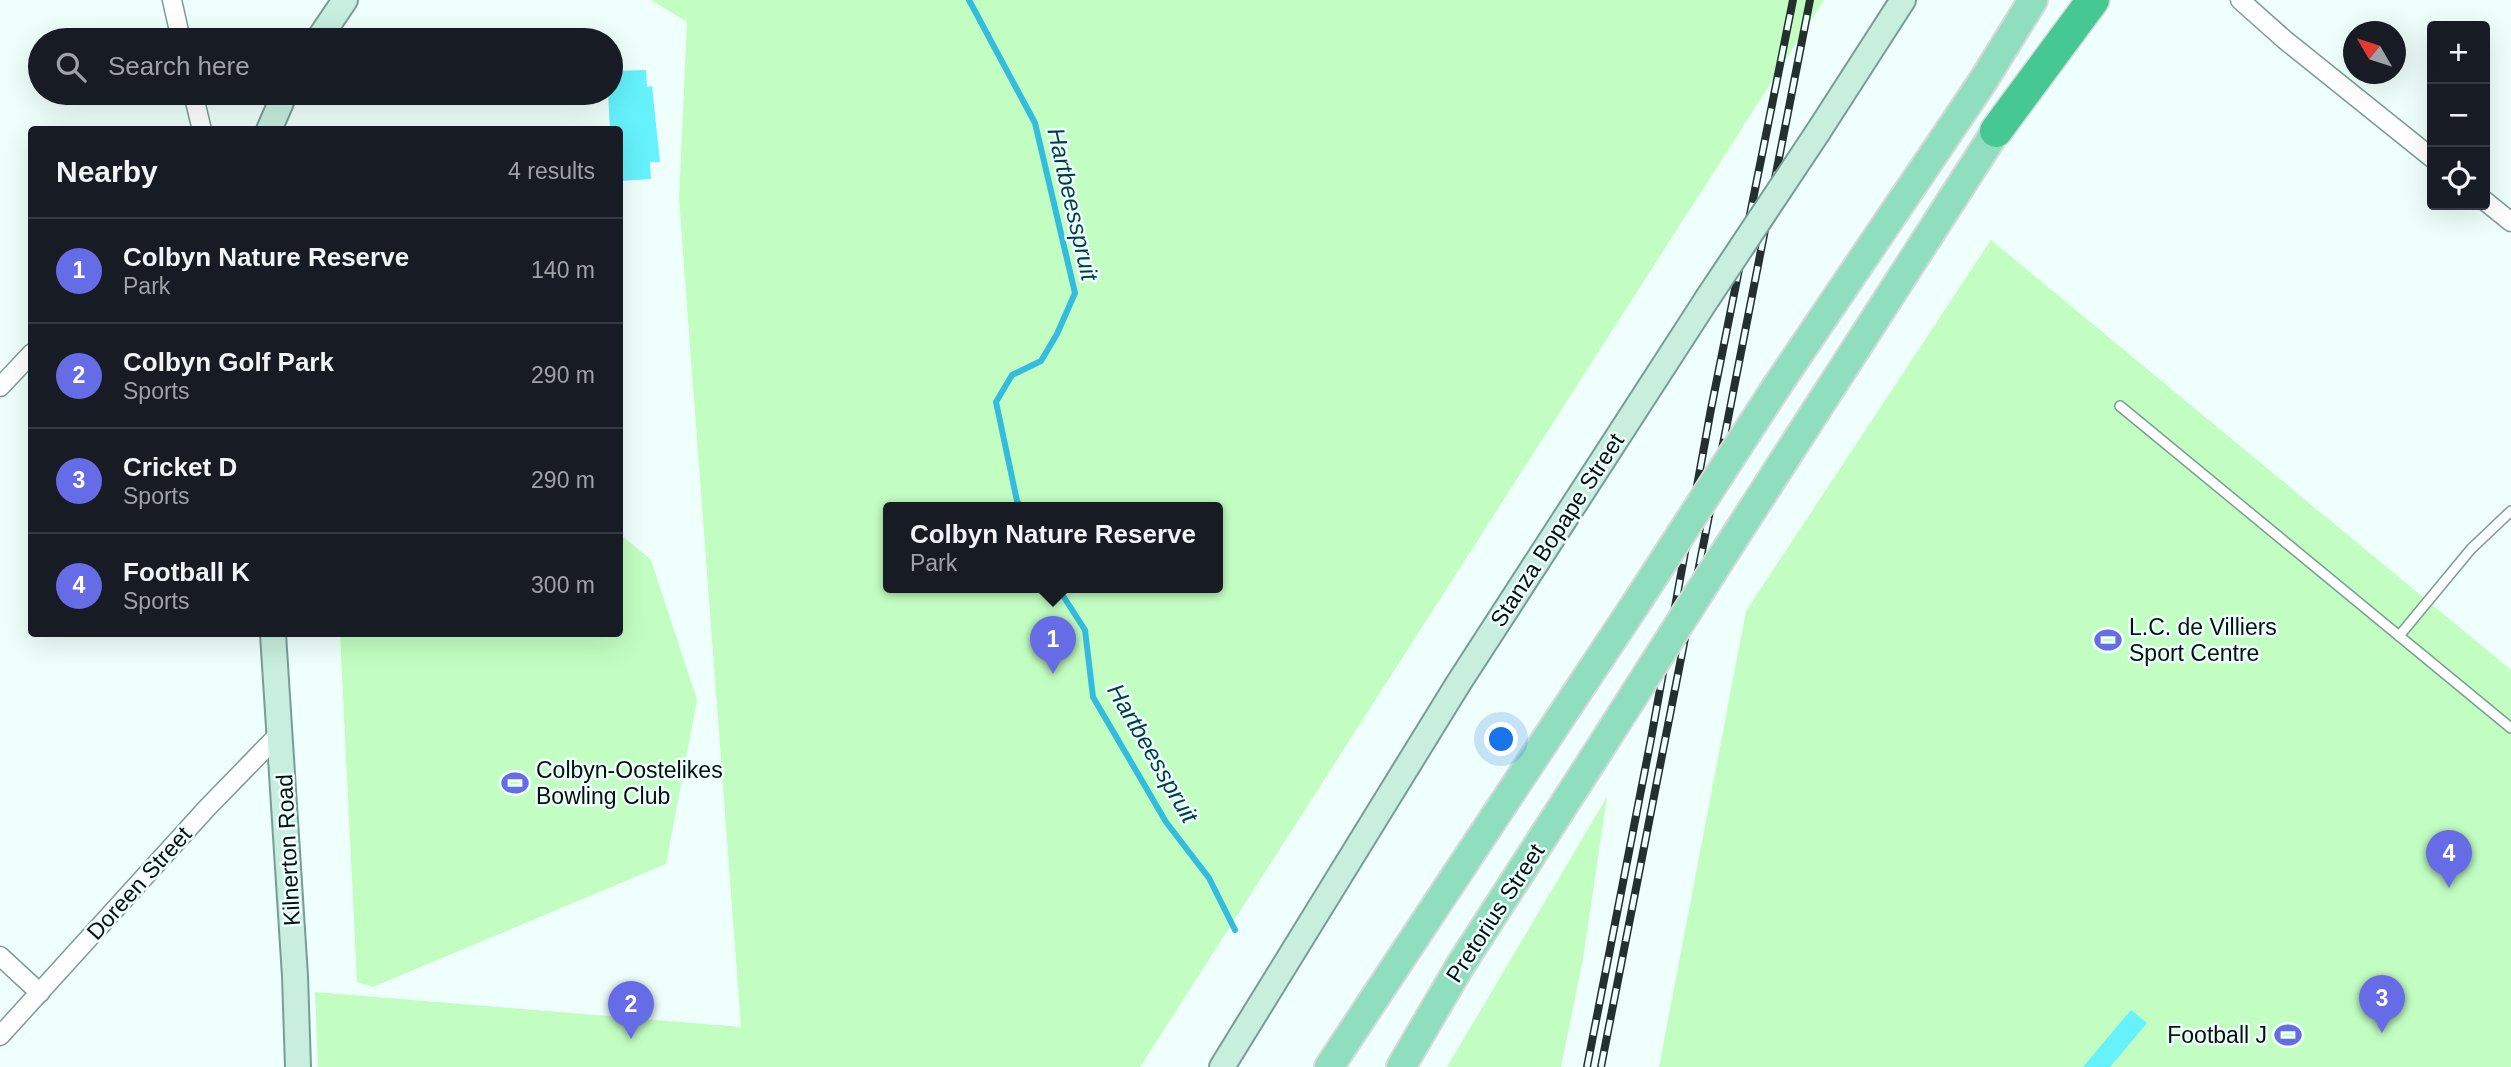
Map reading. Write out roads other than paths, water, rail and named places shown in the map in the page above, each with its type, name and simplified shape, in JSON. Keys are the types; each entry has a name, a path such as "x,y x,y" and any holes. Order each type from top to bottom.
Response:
{"highway":[{"path":"1996,131 2078,0"},
{"path":"1996,131 2093,0"}],"main road":[{"path":"326,28 345,0"},
{"name":"Stanza Bopape Street","path":"1222,1067 1458,684 1903,0"},
{"path":"1329,1067 1777,386 1983,81 2033,0"},
{"path":"271,126 280,105"},
{"name":"Pretorius Street","path":"1401,1067 1460,966 1996,131"},
{"name":"Kilnerton Road","path":"274,637 298,1067"}],"street":[{"path":"172,0 178,28"},
{"path":"2240,0 2285,40 2427,154"},
{"path":"196,105 201,126"},
{"path":"2490,205 2511,222"},
{"path":"0,387 28,357"},
{"name":"Doreen Street","path":"0,1036 207,808 281,732"},
{"path":"0,957 40,993"}],"lane":[{"path":"2120,406 2511,727"},
{"path":"2399,636 2471,549 2511,511"}],"waterway":[{"name":"Hartbeesspruit","path":"969,0 1035,123 1075,293 1057,334 1041,361 1012,375 996,402 1018,502"},
{"name":"Hartbeesspruit","path":"1061,593 1085,630 1093,697 1166,822 1209,878 1235,930"}],"railway":[{"path":"1587,1067 1651,739 1711,409 1793,0"},
{"path":"1601,1067 1810,0"}],"place":[{"name":"L.C. de Villiers Sport Centre","path":"2108,640"},
{"name":"Colbyn Nature Reserve","path":"1053,674"},
{"name":"Colbyn-Oostelikes Bowling Club","path":"515,783"},
{"name":"Football K","path":"2449,888"},
{"name":"Cricket D","path":"2382,1033"},
{"name":"Football J","path":"2288,1035"},
{"name":"Colbyn Golf Park","path":"631,1039"}]}
